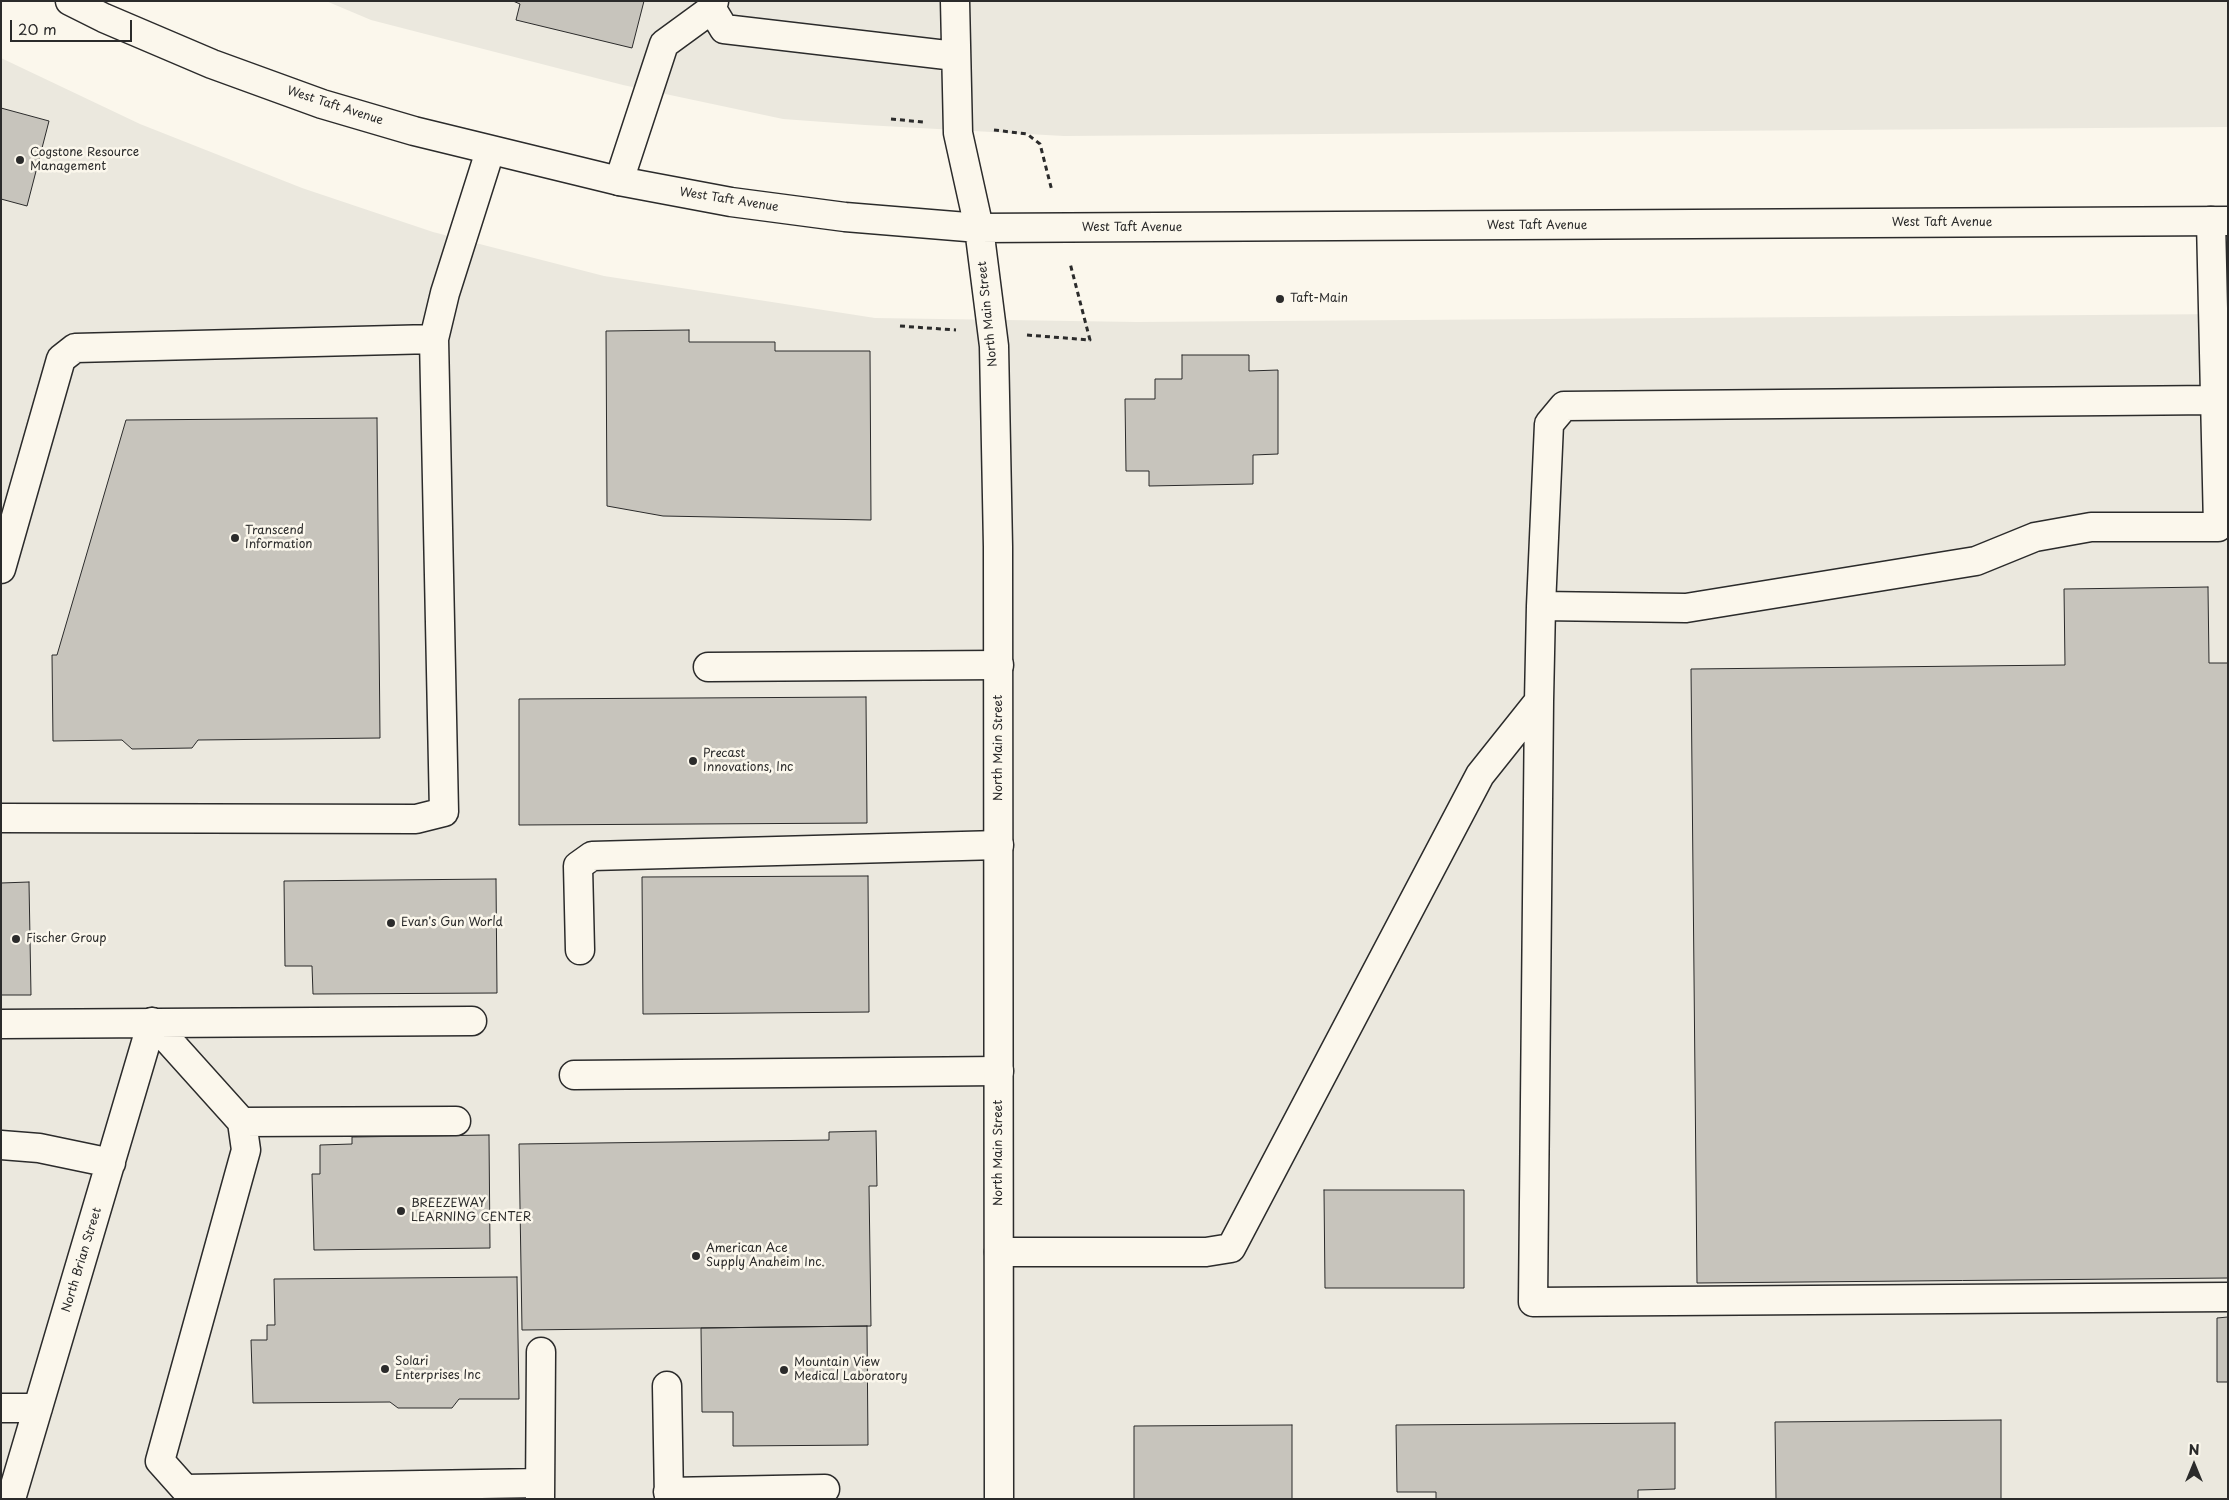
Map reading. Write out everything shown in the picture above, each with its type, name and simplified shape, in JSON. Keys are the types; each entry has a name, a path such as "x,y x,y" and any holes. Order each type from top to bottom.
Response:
{"main road":[{"name":"West Taft Avenue","path":"70,1 104,18 212,64 313,100 414,132 619,181 731,202 845,217 979,228 2219,221"},
{"name":"North Main Street","path":"955,1 958,133 979,228 994,346 999,665 999,1499"},
{"path":"619,181 664,44 713,5 724,29 956,56"},
{"path":"1,818 416,819 444,812 434,339 444,293 490,151"},
{"path":"1541,606 1686,608 1976,561 2035,537 2091,527 2223,527 2215,400 2219,221"},
{"path":"1,569 61,359 76,348 434,339"},
{"path":"2215,400 1564,406 1549,424 1539,701 1533,1302 2228,1297"},
{"path":"708,667 999,665"},
{"path":"999,1252 1206,1252 1231,1248 1480,775 1539,701"},
{"path":"580,950 578,866 592,856 999,845"},
{"path":"1,1024 472,1021"},
{"path":"152,1022 242,1122 246,1150 160,1461 185,1489 540,1491 541,1352"},
{"name":"North Brian Street","path":"11,1499 152,1022"},
{"path":"574,1075 999,1071"},
{"path":"242,1122 456,1121"},
{"path":"1,1146 39,1148 111,1163"},
{"path":"667,1386 668,1495 825,1489"},
{"path":"1,1408 38,1408"}],"shaded area":[{"path":"326,1 2228,1 2228,127 1064,136 865,125 783,119 623,85 371,20"},
{"path":"1,58 140,124 302,188 433,232 604,276 875,318 1137,322 2228,314 2228,1499 1,1499"}],"building":[{"path":"513,1 644,1 632,48 516,20 520,4"},
{"name":"Cogstone Resource Management","path":"1,108 49,121 27,206 1,199"},
{"path":"689,330 689,342 775,342 775,351 870,351 871,520 663,516 607,506 606,331"},
{"path":"1182,355 1249,355 1249,371 1278,370 1278,454 1253,455 1253,484 1149,486 1149,471 1126,471 1125,399 1155,399 1155,379 1182,379"},
{"name":"Transcend Information","path":"377,418 380,738 198,740 192,748 132,749 122,740 53,741 52,655 57,655 126,420"},
{"path":"2208,587 2209,663 2228,663 2228,1278 1697,1283 1691,669 2065,665 2064,589"},
{"name":"Precast Innovations, Inc","path":"866,697 867,823 519,825 519,699"},
{"path":"868,876 869,1012 643,1014 642,877"},
{"name":"Evan's Gun World","path":"496,879 497,993 313,994 312,966 285,966 284,881"},
{"name":"Fischer Group","path":"29,882 31,995 1,995 1,883"},
{"name":"American Ace Supply Anaheim Inc.","path":"876,1131 877,1186 869,1186 871,1326 522,1330 519,1144 829,1140 829,1132"},
{"name":"BREEZEWAY LEARNING CENTER","path":"489,1135 490,1248 314,1250 312,1174 320,1174 320,1145 352,1144 352,1137"},
{"path":"1324,1190 1464,1190 1464,1288 1325,1288"},
{"name":"Solari Enterprises Inc","path":"517,1277 519,1399 459,1399 452,1408 398,1408 390,1402 253,1403 251,1340 267,1340 267,1325 275,1325 274,1279"},
{"path":"2228,1317 2228,1382 2217,1382 2217,1318"},
{"name":"Mountain View Medical Laboratory","path":"867,1326 868,1445 733,1446 733,1412 702,1412 701,1328"},
{"path":"2001,1420 2001,1499 1776,1499 1775,1422"},
{"path":"1675,1423 1675,1489 1638,1490 1638,1499 1436,1499 1436,1492 1397,1492 1396,1425"},
{"path":"1292,1425 1292,1499 1134,1499 1134,1426"}],"place":[{"name":"Cogstone Resource Management","path":"20,160"},
{"name":"Taft-Main","path":"1280,299"},
{"name":"Transcend Information","path":"235,538"},
{"name":"Precast Innovations, Inc","path":"693,761"},
{"name":"Evan's Gun World","path":"391,923"},
{"name":"Fischer Group","path":"16,939"},
{"name":"BREEZEWAY LEARNING CENTER","path":"401,1211"},
{"name":"American Ace Supply Anaheim Inc.","path":"696,1256"},
{"name":"Solari Enterprises Inc","path":"385,1369"},
{"name":"Mountain View Medical Laboratory","path":"784,1370"}]}
